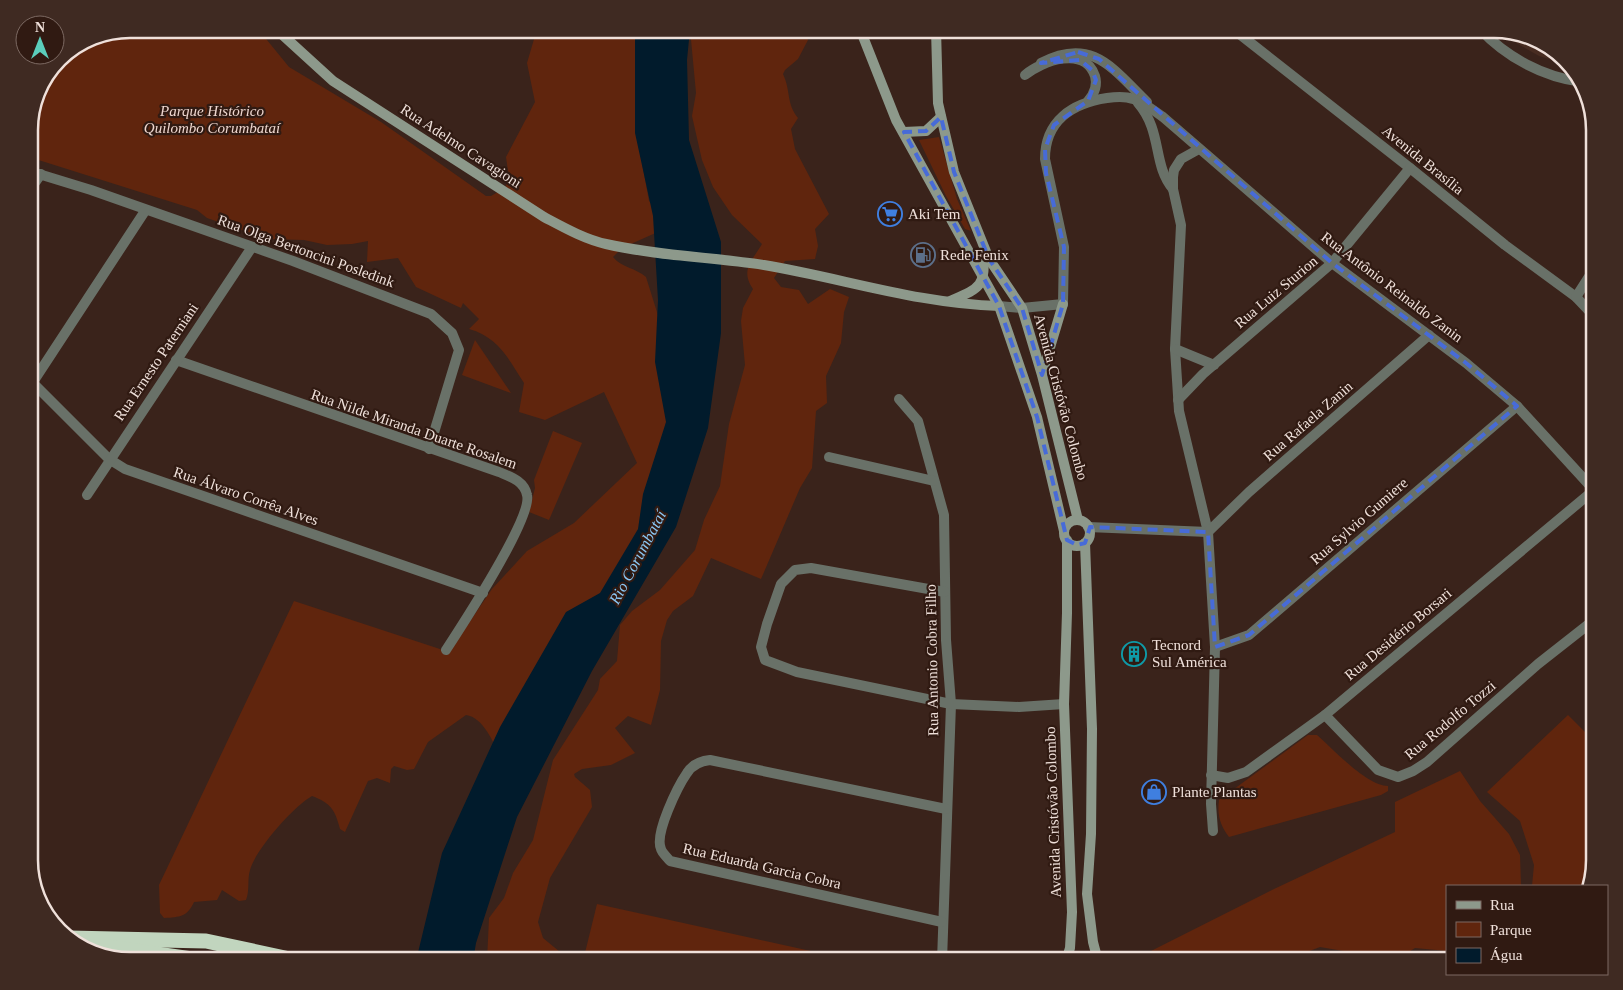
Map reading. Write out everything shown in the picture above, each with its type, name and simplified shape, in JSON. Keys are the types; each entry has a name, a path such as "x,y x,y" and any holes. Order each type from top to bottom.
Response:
{"highway":[{"path":"80,938 206,941 257,952"},
{"path":"92,945 143,952"}],"street":[{"name":"Rua Adelmo Cavagioni","path":"286,38 333,81 544,217 573,232 605,244 764,265 843,283 949,301 999,306"},
{"name":"Avenida Cristóvão Colombo","path":"864,38 896,120 982,280 999,306 1037,417 1065,536 1068,613 1064,704 1072,912 1069,952"},
{"name":"Avenida Cristóvão Colombo","path":"936,38 936,74 941,116 954,172 998,275 1022,308 1042,375 1078,520"},
{"name":"Avenida Brasília","path":"1244,38 1410,168 1504,245 1576,297 1585,307"},
{"path":"1488,38 1511,56 1533,67 1570,78"},
{"name":"Rua Antônio Reinaldo Zanin","path":"1025,75 1041,63 1068,52 1078,52 1099,58 1199,149 1332,263 1466,363 1517,406 1585,481"},
{"name":"Rua Antônio Reinaldo Zanin","path":"1041,63 1065,58 1080,60 1088,64 1096,80 1095,91 1088,101"},
{"name":"Rua Antônio Reinaldo Zanin","path":"1062,304 1064,247 1058,212 1046,173 1045,149 1050,132 1061,116 1088,101 1117,97 1134,99 1163,117"},
{"path":"1134,99 1154,129 1165,176 1173,189"},
{"path":"904,132 926,131 941,116"},
{"path":"1199,149 1184,156 1177,165 1173,177 1173,189 1181,225 1175,349 1178,400 1208,532 1215,647 1211,775 1213,831"},
{"name":"Rua Luiz Sturion","path":"1178,400 1214,364 1332,263 1410,168"},
{"name":"Rua Olga Bertoncini Posledink","path":"38,173 252,247 431,314 452,333 459,350 429,449"},
{"path":"38,178 41,174"},
{"path":"38,371 145,211"},
{"path":"949,301 976,290 982,280 984,260 982,239"},
{"name":"Rua Ernesto Paterniani","path":"87,495 252,247"},
{"path":"1576,297 1585,283"},
{"path":"999,306 1022,308 1062,304 1042,375"},
{"name":"Rua Rafaela Zanin","path":"1208,532 1249,492 1429,335"},
{"path":"1175,349 1214,364"},
{"name":"Rua Nilde Miranda Duarte Rosalem","path":"176,360 514,478 523,486 527,495 526,507 519,524 483,593 446,650"},
{"name":"Rua Álvaro Corrêa Alves","path":"38,388 110,459 124,470 483,593"},
{"name":"Rua Antonio Cobra Filho","path":"899,399 918,421 944,515 945,592 951,704 942,952"},
{"name":"Rua Sylvio Gumiere","path":"1215,647 1250,635 1517,406"},
{"path":"829,457 934,481"},
{"name":"Rua Desidério Borsari","path":"1211,775 1228,778 1246,772 1324,715 1586,497"},
{"path":"1088,527 1089,536 1085,543 1077,545 1065,536 1069,522 1078,520 1088,527 1208,532"},
{"name":"Avenida Cristóvão Colombo","path":"1085,543 1092,730 1091,834 1087,894 1096,952"},
{"path":"945,592 806,568 795,570 781,584 761,647 765,660 797,672 951,704 1019,707 1064,704"},
{"name":"Rua Rodolfo Tozzi","path":"1324,715 1374,766 1384,774 1398,777 1413,771 1427,762 1538,664 1586,627"},
{"name":"Rua Eduarda Garcia Cobra","path":"942,922 670,861 660,848 660,837 670,804 688,771 701,760 710,760 946,809"}],"highlighted area":[{"path":"1078,52 1099,59 1332,263 1466,363 1517,406 1249,635 1215,647 1208,532 1090,527 1085,543 1077,545 1067,540 1037,417 999,306 904,132 926,131 941,117 954,172 989,259 1022,308 1042,375 1063,304 1064,247 1046,173 1045,149 1054,125 1088,101 1096,80 1092,70 1080,60 1041,63"}],"shaded area":[{"path":"1509,39 1529,44 1556,61 1539,56"}],"green space":[{"name":"Parque Histórico Quilombo Corumbataí","path":"117,38 265,38 289,67 381,122 486,196 491,196 505,188 509,178 506,157 535,102 527,63 534,38 639,38 637,136 649,201 671,226 622,248 613,257 621,264 646,277 666,341 666,422 660,502 500,757 483,725 478,720 466,715 428,742 414,769 407,770 394,766 391,769 390,783 377,778 368,781 345,832 340,829 334,812 324,801 312,796 304,801 276,829 253,861 246,900 239,901 222,890 217,900 194,902 186,913 164,918 160,913 159,885 294,601 449,652 492,589 527,551 574,523 637,463 604,392 545,420 519,412 524,383 495,343 488,337 469,329 479,319 463,303 461,308 416,287 398,258 367,262 368,241 327,245 304,240 268,239 207,218 197,210 38,160 38,117 44,94 56,73 65,63 89,47"},
{"path":"691,38 807,38 798,59 783,74 790,102 798,118 791,129 795,149 829,214 815,229 818,246 815,259 785,261 774,278 781,287 799,290 808,304 830,289 849,297 844,312 841,343 826,376 827,403 816,411 812,468 800,488 761,579 711,558 693,596 673,611 667,620 661,641 660,690 651,725 628,716 615,728 635,753 611,765 582,769 574,774 590,790 592,807 550,878 538,922 543,938 560,952 487,952 489,918 504,898 513,873 533,840 553,760 598,690 600,679 617,661 620,625 632,611 660,590 695,550 704,520 720,486 729,424 745,365 741,321 743,308 753,289 749,282 747,271 762,244 732,215 713,187 702,160 692,116 696,93"},
{"path":"939,137 957,199 971,231 965,229 946,196 919,140"},
{"path":"475,340 511,393 462,375"},
{"path":"553,431 582,443 549,520 529,512 535,488 534,480"},
{"path":"1568,715 1586,733 1586,861 1582,885 1532,885 1534,865 1520,821 1487,792"},
{"path":"1308,735 1317,735 1361,774 1370,780 1388,786 1388,791 1381,795 1229,837 1220,820 1219,800"},
{"path":"1460,771 1480,801 1509,834 1520,855 1521,885 1446,885 1446,951 1415,948 1409,952 1349,952 1320,947 1307,952 1149,952 1274,889 1395,832 1395,802"},
{"path":"597,904 815,952 585,952"}],"water":[{"name":"Rio Corumbataí","path":"635,38 689,38 687,60 689,140 721,242 721,333 708,428 676,527 592,671 517,817 474,952 418,952 442,853 500,727 566,612 600,593 638,529 643,494 666,422 655,362 658,300 653,216 635,133"}],"place":[{"name":"Aki Tem","path":"890,214"},
{"name":"Rede Fenix","path":"923,255"},
{"name":"Tecnord Sul América","path":"1134,654"},
{"name":"Plante Plantas","path":"1154,792"}]}
